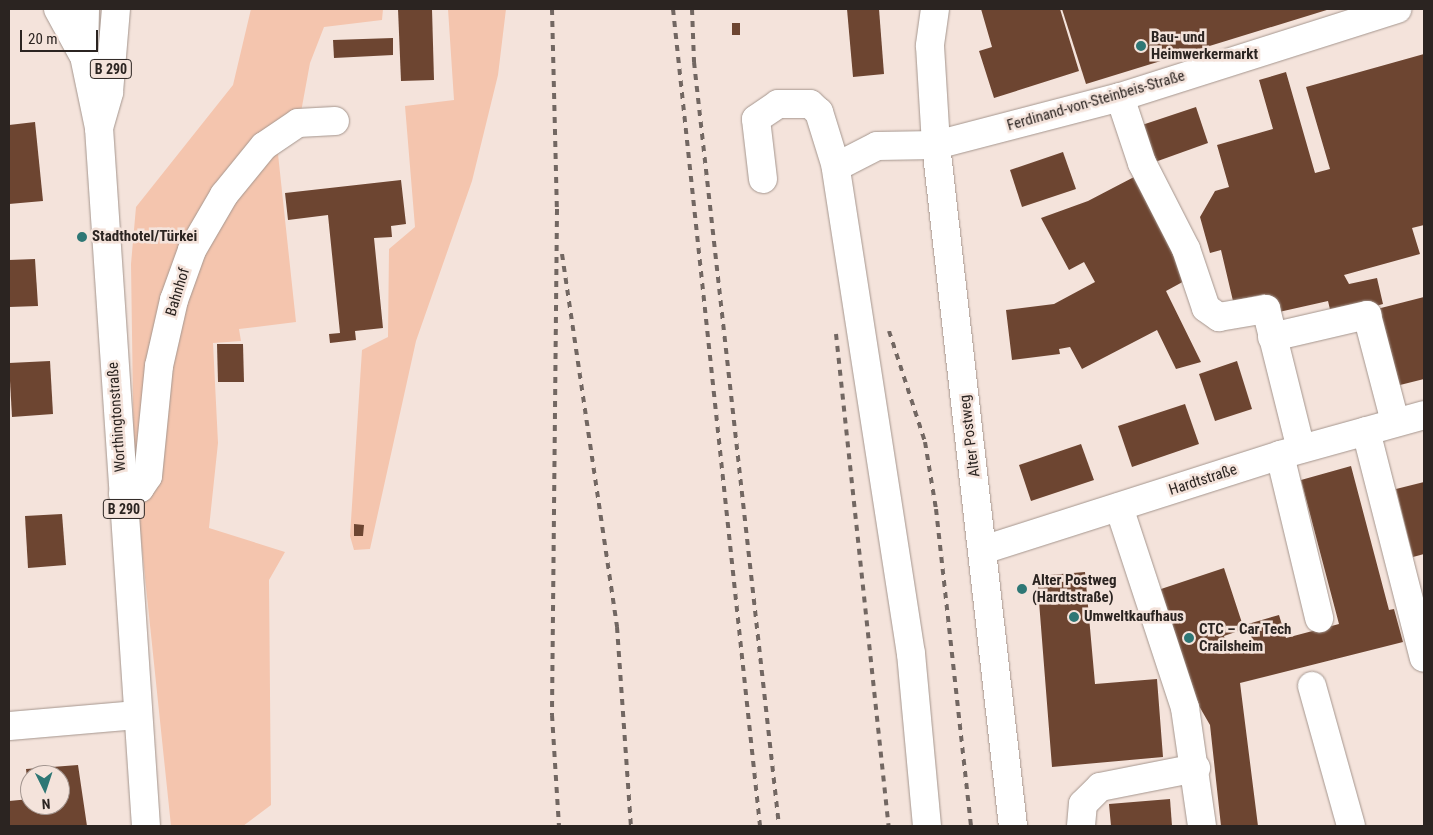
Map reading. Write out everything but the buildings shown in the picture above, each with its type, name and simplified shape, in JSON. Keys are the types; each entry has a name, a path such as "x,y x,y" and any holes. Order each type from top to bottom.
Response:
{"main road":[{"name":"Worthingtonstraße","path":"58,9 84,56"},
{"name":"Worthingtonstraße","path":"85,9 84,56 99,128 146,826"},
{"name":"Worthingtonstraße","path":"99,128 109,92 116,9"},
{"name":"Alter Postweg","path":"920,9 930,46"},
{"name":"Alter Postweg","path":"935,9 930,46 936,145 1013,826"},
{"name":"Ferdinand-von-Steinbeis-Straße","path":"836,167 877,146 936,145 1120,97 1397,9"},
{"path":"1120,97 1142,163 1186,249 1206,308 1219,317 1266,309 1319,618"},
{"path":"763,178 756,119 778,104 810,104 819,112 836,167 911,654 927,826"},
{"name":"Bahnhof","path":"123,494 140,488 148,476 159,366 174,300 192,250 224,195 264,146 298,123 335,122"},
{"path":"1272,337 1366,315 1395,422"},
{"name":"Hardtstraße","path":"983,550 1290,452 1424,415"},
{"path":"1366,431 1424,658"},
{"path":"1119,507 1185,708 1196,768 1202,826"},
{"path":"1312,686 1352,826"},
{"path":"9,726 138,715"},
{"path":"1081,826 1083,804 1100,787 1196,768"}],"shaded area":[{"path":"251,9 383,9 382,20 324,27 310,63 301,112 278,154 296,322 239,329 241,341 213,343 218,443 209,528 285,552 269,580 271,805 243,826 171,826 134,472 131,264 136,207 233,85"},
{"path":"448,9 506,9 498,75 472,181 416,341 370,549 354,550 350,536 362,350 388,337 389,249 415,227 405,106 454,100"}],"railway":[{"path":"552,9 557,209 552,715 559,826"},
{"path":"673,9 760,826"},
{"path":"692,9 694,62 779,826"},
{"path":"562,254 617,627 631,826"},
{"path":"889,331 925,442 936,509 971,826"},
{"path":"836,334 889,826"}],"place":[{"name":"Bau- und Heimwerkermarkt","path":"1141,46"},
{"name":"Stadthotel/Türkei","path":"82,237"},
{"name":"Alter Postweg (Hardtstraße)","path":"1022,589"},
{"name":"Umweltkaufhaus","path":"1074,617"},
{"name":"CTC – Car Tech Crailsheim","path":"1189,638"}]}
